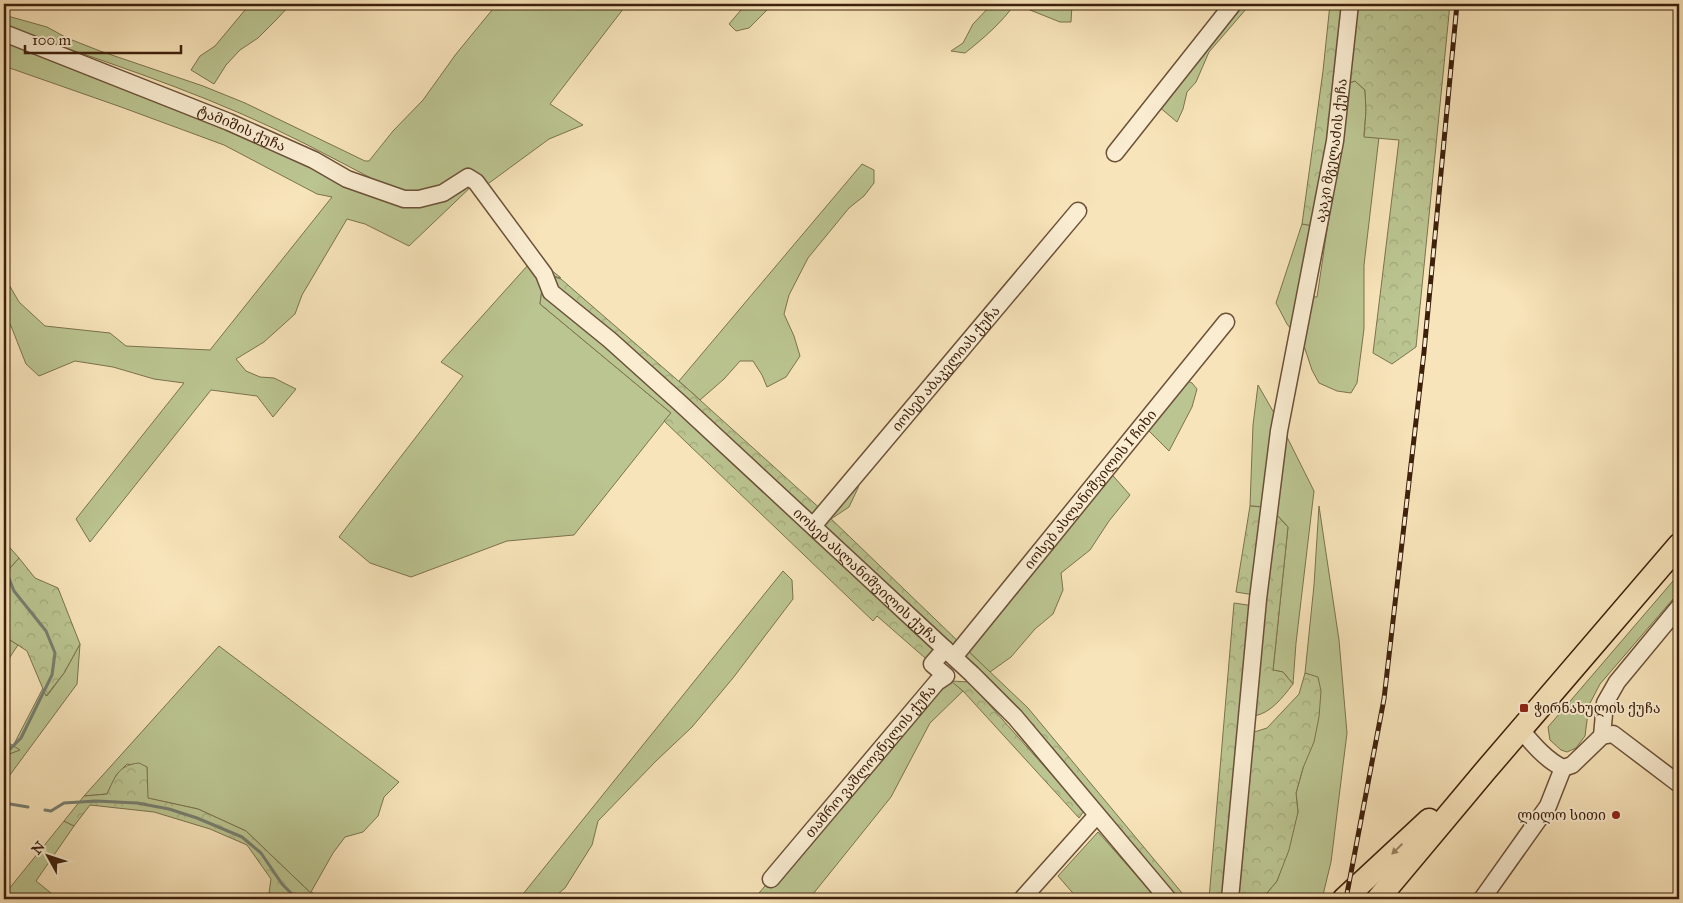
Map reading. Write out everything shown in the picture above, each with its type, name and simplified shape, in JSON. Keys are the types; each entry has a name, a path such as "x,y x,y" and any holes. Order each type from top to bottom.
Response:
{"highway":[{"path":"1378,899 1679,545"},
{"path":"1344,899 1416,831 1486,770"}],"street":[{"path":"1115,153 1233,4"},
{"name":"აკაკი მგელაძის ქუჩა","path":"1230,899 1258,599 1279,431 1335,142 1350,4"},
{"name":"ტამიშის ქუჩა","path":"4,33 229,122 314,160 347,179 404,199 419,199 443,194 468,177 476,182"},
{"name":"იოსებ ასლანიშვილის ქუჩა","path":"476,182 544,274 552,292 610,340 680,403 968,670 1015,717 1168,899"},
{"name":"იოსებ აბაკელიას ქუჩა","path":"813,526 1078,211"},
{"name":"იოსებ ასლანიშვილის I ჩიხი","path":"950,653 1226,322"},
{"path":"1602,736 1605,703 1617,682 1679,607"},
{"name":"თამრო ვაშლოვნელის ქუჩა","path":"771,878 937,682 946,676 932,664 950,653"},
{"path":"946,676 968,670"},
{"path":"1521,730 1554,764 1563,768 1572,765 1602,736 1613,734 1679,784"},
{"path":"1482,899 1548,806 1563,768"},
{"path":"1022,899 1097,815"}],"green space":[{"path":"250,4 291,4 258,38 240,50 226,65 214,84 191,70 200,56 215,46"},
{"path":"497,4 627,4 550,104 583,125 549,139 485,186 412,192 394,190 290,136 209,100 141,74 4,27 4,15 47,27 67,38 100,51 203,86 245,103 365,161 369,161 393,131 423,100 456,54"},
{"path":"746,4 773,4 749,28 736,31 729,24"},
{"path":"992,4 1015,4 992,30 965,53 951,51 963,43 973,24"},
{"path":"1015,4 1069,4 1072,5 1071,22 1060,22"},
{"path":"1238,4 1254,4 1247,8 1209,52 1196,82 1187,92 1183,109 1177,122 1158,106"},
{"path":"1330,4 1342,4 1325,158 1314,226 1302,224 1323,71"},
{"path":"1357,4 1450,4 1416,347 1392,364 1373,353 1399,140 1364,137 1365,90 1355,81 1349,83"},
{"path":"4,33 404,199 476,182 409,246 365,224 347,219 302,295 295,314 264,342 236,359 246,371 260,377 274,378 296,389 273,417 257,396 211,390 90,542 76,519 184,383 154,379 113,367 75,361 39,376 26,364 11,326 4,315 4,276 19,302 45,326 110,333 126,346 210,350 332,197 317,194 224,145 4,66"},
{"path":"1355,81 1365,90 1364,136 1379,137 1364,265 1364,329 1357,383 1351,393 1337,391 1319,383 1312,370 1304,346 1287,324 1276,303 1302,224 1314,226 1299,296 1317,297 1349,83"},
{"path":"862,164 874,170 874,183 864,196 849,208 808,258 789,295 784,314 794,336 800,356 786,377 767,387 753,361 740,361 724,379 700,400 679,381"},
{"path":"537,255 544,264 561,278 544,274 540,304 671,413 574,535 507,541 411,577 370,563 339,537 463,376 441,362"},
{"path":"544,274 561,279 690,391 824,512 963,646 932,664 877,616 873,621 664,421 671,413 540,304"},
{"path":"1181,378 1192,383 1197,389 1192,407 1169,451 1143,425"},
{"path":"1258,385 1281,425 1314,491 1293,684 1283,672 1273,670 1288,527 1270,507 1250,506 1253,425"},
{"path":"863,466 858,488 849,507 831,519 824,512"},
{"path":"1107,469 1130,495 1109,521 1090,550 1061,573 1063,590 1053,614 1035,629 1011,657 990,672 963,646"},
{"path":"1250,506 1262,507 1254,595 1236,592"},
{"path":"1319,506 1339,640 1347,733 1331,862 1322,899 1262,899 1277,881 1298,812 1296,793 1303,768 1318,678 1305,673 1314,585"},
{"path":"1274,512 1288,527 1273,670 1283,672 1293,684 1271,708 1254,716"},
{"path":"4,541 19,558 4,575"},
{"path":"19,558 35,578 58,588 80,644 64,673 46,696 27,651 4,636 4,575"},
{"path":"783,571 792,580 793,599 733,678 692,727 598,821 592,845 565,888 552,899 519,899"},
{"path":"1679,574 1679,592 1600,684 1589,705 1585,736 1576,748 1567,752 1561,750 1550,740 1548,727"},
{"path":"1234,603 1254,606 1224,899 1209,899"},
{"path":"4,636 18,645 4,666"},
{"path":"80,644 77,684 4,783 4,756 19,750 13,746 43,688 47,696 64,673"},
{"path":"219,646 399,782 384,797 378,816 363,832 345,837 333,853 311,892 327,899 317,899 246,831 198,809 147,798 147,767 127,764 117,774 107,794 84,796"},
{"path":"966,649 1028,708 1187,899 1171,899 960,656"},
{"path":"1305,673 1318,677 1321,691 1319,717 1314,742 1303,768 1296,793 1298,812 1289,850 1277,881 1262,899 1235,899 1251,733 1267,728 1299,694"},
{"path":"946,676 963,691 930,723 891,797 809,899 754,899 937,682"},
{"path":"951,681 969,682 1084,811 1079,818 963,691"},
{"path":"4,740 20,750 4,756"},
{"path":"139,763 147,767 148,798 198,809 246,831 317,899 265,899 269,893 271,879 247,845 210,829 154,812 90,805 74,826 64,821 84,796 107,794 115,777 122,769"},
{"path":"64,821 74,826 36,881 51,893 47,899 4,899 4,895"},
{"path":"1098,832 1151,892 1143,899 1078,899 1058,876"}],"waterway":[{"path":"4,566 14,591 46,631 55,653 52,675 21,738 10,749 4,750"},
{"path":"45,810 51,811 64,803 96,801 137,803 169,809 197,818 242,837 261,853 282,884 297,899"},
{"path":"4,803 28,807"}],"railway":[{"path":"1346,899 1384,699 1424,352 1457,4"}],"place":[{"name":"ჭირნახულის ქუჩა","path":"1524,708"},
{"name":"ლილო სითი","path":"1616,815"}]}
